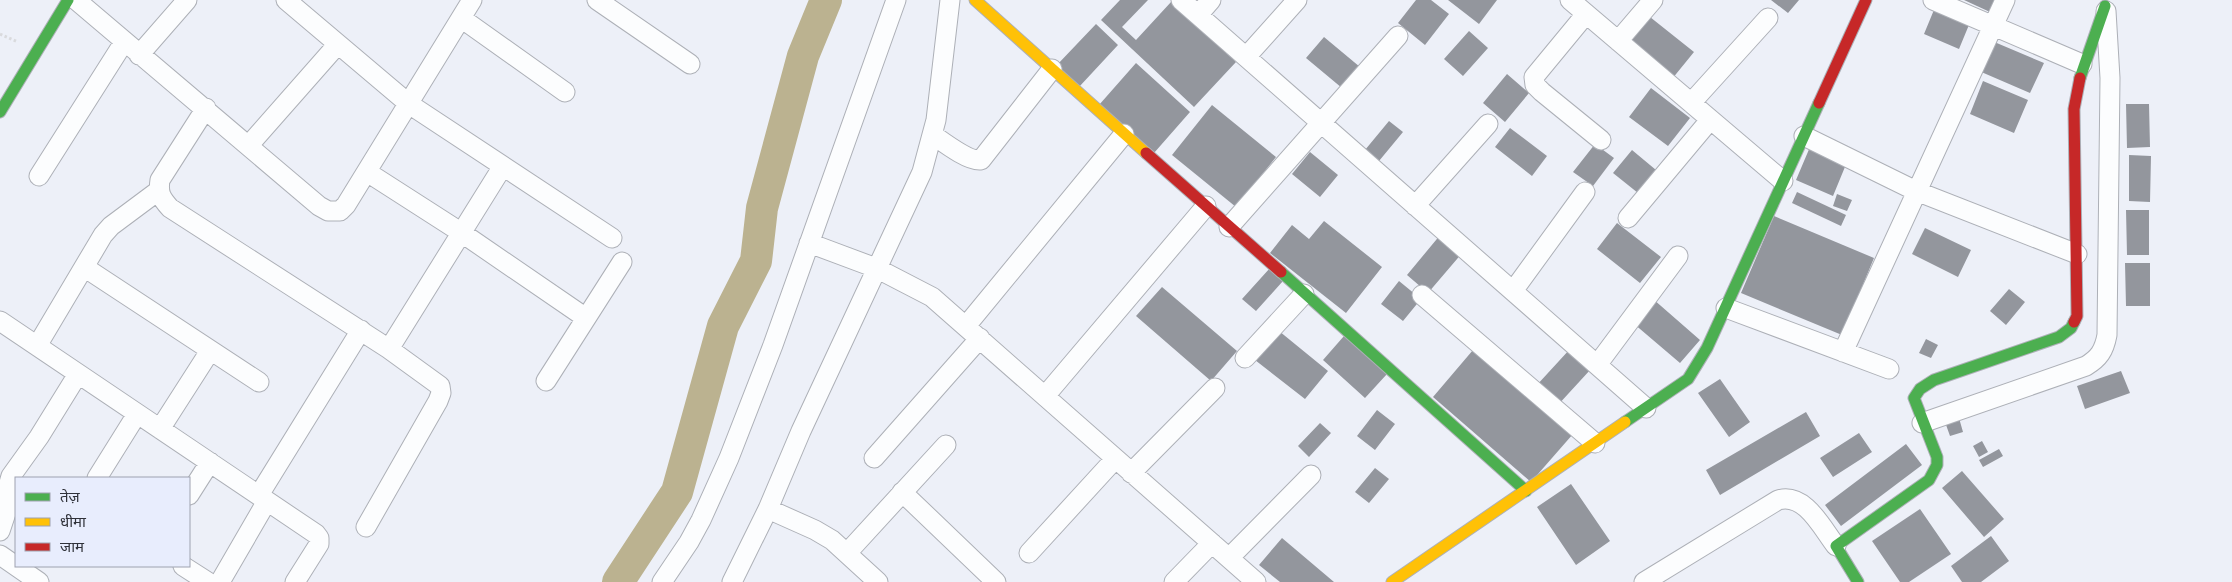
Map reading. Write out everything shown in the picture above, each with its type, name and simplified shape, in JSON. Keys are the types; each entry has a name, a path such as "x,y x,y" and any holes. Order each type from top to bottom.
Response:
{"street":[{"path":"0,112 68,0"},
{"path":"76,0 138,55 206,108 319,206 328,211 340,211 346,205 472,0"},
{"path":"138,55 187,0"},
{"path":"286,0 409,104 612,238"},
{"path":"597,0 690,64"},
{"path":"662,582 689,542 715,492 773,345 896,0"},
{"path":"732,582 768,509 801,431 922,172 936,120 950,0"},
{"path":"975,0 1526,491"},
{"path":"1180,0 1646,408"},
{"path":"1198,15 1211,0"},
{"path":"1246,57 1297,0"},
{"path":"1570,0 1783,181"},
{"path":"1618,41 1653,0"},
{"path":"1392,582 1688,379 1699,364 1726,308 1866,0"},
{"path":"1933,0 2082,64"},
{"path":"1843,352 2005,0"},
{"path":"1836,546 1929,480 1934,473 1938,464 1937,455 1916,409 1914,398 1920,389 1934,380 2059,337 2072,328 2077,316 2074,109 2082,64 2106,3"},
{"path":"1922,423 2086,366 2097,360 2105,348 2107,335 2110,78 2106,3"},
{"path":"1586,14 1534,77 1535,85 1542,92 1601,140"},
{"path":"462,18 565,92"},
{"path":"1691,103 1768,18"},
{"path":"1229,227 1398,36"},
{"path":"39,176 124,42"},
{"path":"249,145 338,44"},
{"path":"933,135 966,156 976,161 981,160 1052,69"},
{"path":"37,346 103,235 111,226 158,191 160,180 206,108"},
{"path":"1628,218 1710,120"},
{"path":"1415,206 1488,124"},
{"path":"874,458 1124,134"},
{"path":"1804,136 1916,191 2077,254"},
{"path":"389,349 503,166"},
{"path":"367,172 462,233 586,318"},
{"path":"158,191 170,208 361,330 440,386 442,393 366,527"},
{"path":"1513,291 1585,192"},
{"path":"1046,396 1206,206"},
{"path":"810,242 876,268 932,297 1256,582"},
{"path":"1596,365 1678,256"},
{"path":"546,381 622,262"},
{"path":"84,267 259,382"},
{"path":"1245,358 1304,294"},
{"path":"1422,294 1595,443"},
{"path":"1726,308 1889,369"},
{"path":"0,321 313,531 319,538 319,544 295,582"},
{"path":"220,582 263,498 361,330"},
{"path":"160,429 210,350"},
{"path":"0,531 8,507 7,490 11,476 39,437 78,374"},
{"path":"1131,473 1216,388"},
{"path":"98,477 137,414"},
{"path":"847,553 946,445"},
{"path":"1030,553 1115,459"},
{"path":"190,493 210,462"},
{"path":"1229,558 1311,475"},
{"path":"902,492 996,582"},
{"path":"1644,582 1778,500 1787,498 1796,499 1805,506 1836,546 1858,582"},
{"path":"768,509 815,530 832,540 878,582"},
{"path":"1174,582 1212,543"},
{"path":"0,556 15,566"},
{"path":"16,567 39,582"},
{"path":"185,567 208,582"}],"building":[{"path":"1120,0 1148,0 1122,27 1136,40 1171,2 1236,62 1194,107 1101,20"},
{"path":"1416,0 1431,0 1449,14 1425,45 1398,23"},
{"path":"1448,0 1497,0 1479,24"},
{"path":"1771,0 1799,0 1788,13"},
{"path":"1964,0 1995,0 1990,12"},
{"path":"1936,5 1971,20 1959,49 1924,34"},
{"path":"1650,17 1694,52 1672,79 1628,45"},
{"path":"1096,24 1118,45 1079,87 1056,66"},
{"path":"1469,31 1488,48 1463,76 1444,59"},
{"path":"1324,37 1360,67 1342,88 1306,58"},
{"path":"1992,41 2044,63 2030,93 1979,71"},
{"path":"1136,63 1190,112 1154,153 1099,105"},
{"path":"1507,74 1529,93 1505,122 1483,103"},
{"path":"1983,81 2028,100 2014,133 1970,114"},
{"path":"1651,88 1690,118 1668,146 1629,117"},
{"path":"2126,104 2149,104 2150,147 2127,148"},
{"path":"1212,105 1276,157 1236,207 1172,155"},
{"path":"1389,121 1403,132 1379,161 1365,150"},
{"path":"1510,128 1547,156 1532,176 1495,147"},
{"path":"1595,144 1614,158 1593,186 1573,172"},
{"path":"1810,147 1847,162 1833,196 1796,180"},
{"path":"1632,150 1656,170 1638,193 1613,173"},
{"path":"1310,152 1338,175 1320,197 1292,174"},
{"path":"2129,155 2151,156 2150,202 2129,201"},
{"path":"1797,192 1846,215 1841,226 1792,203"},
{"path":"1837,194 1852,200 1847,211 1833,206"},
{"path":"2126,210 2149,210 2149,255 2127,255"},
{"path":"1774,216 1874,258 1842,335 1741,293"},
{"path":"1324,221 1382,267 1346,313 1270,253 1292,225 1309,239"},
{"path":"1617,223 1661,257 1640,283 1597,249"},
{"path":"1925,228 1971,250 1958,277 1912,254"},
{"path":"1441,234 1463,252 1428,293 1407,275"},
{"path":"2125,263 2150,263 2150,306 2126,306"},
{"path":"1270,268 1283,281 1256,311 1242,299"},
{"path":"1399,281 1421,299 1403,321 1381,304"},
{"path":"1162,287 1237,351 1211,381 1136,316"},
{"path":"2009,289 2025,302 2006,325 1990,311"},
{"path":"1653,299 1700,340 1680,363 1633,323"},
{"path":"1279,331 1328,371 1305,399 1255,360"},
{"path":"1344,336 1387,374 1365,398 1323,360"},
{"path":"1926,339 1938,345 1931,358 1919,353"},
{"path":"1570,349 1591,369 1557,406 1536,386"},
{"path":"1473,350 1573,434 1531,482 1433,397"},
{"path":"2121,371 2130,393 2085,409 2077,386"},
{"path":"1720,379 1750,422 1729,437 1698,393"},
{"path":"1377,410 1395,424 1375,450 1357,436"},
{"path":"1806,412 1820,436 1720,495 1706,470"},
{"path":"1959,418 1963,432 1950,436 1945,422"},
{"path":"1320,423 1331,433 1309,457 1298,446"},
{"path":"1859,433 1872,452 1833,477 1820,458"},
{"path":"1982,441 1988,452 1979,457 1973,446"},
{"path":"1906,444 1922,465 1841,526 1825,505"},
{"path":"1999,449 2003,456 1983,467 1979,460"},
{"path":"1375,468 1389,479 1369,503 1355,492"},
{"path":"1962,471 2004,519 1984,537 1942,488"},
{"path":"1571,484 1610,541 1576,565 1537,507"},
{"path":"1920,509 1951,554 1909,582 1900,582 1872,541"},
{"path":"1991,536 2009,561 1981,582 1962,582 1951,566"},
{"path":"1282,538 1334,582 1280,582 1259,565"}],"waterway":[{"path":"618,582 677,492 723,326 756,261 762,208 803,56 826,0"}],"traffic: fast":[{"path":"0,112 68,0"},
{"path":"2080,78 2105,6"},
{"path":"1625,422 1688,379 1707,348 1819,103"},
{"path":"1281,272 1526,491"},
{"path":"1858,582 1836,546 1929,480 1937,465 1937,457 1914,398 1920,389 1934,380 2059,337 2071,328 2074,322"}],"traffic: slow":[{"path":"975,0 1146,153"},
{"path":"1392,582 1625,422"}],"traffic: jam":[{"path":"1819,103 1866,0"},
{"path":"2074,322 2077,316 2074,109 2080,78"},
{"path":"1146,153 1281,272"}]}
